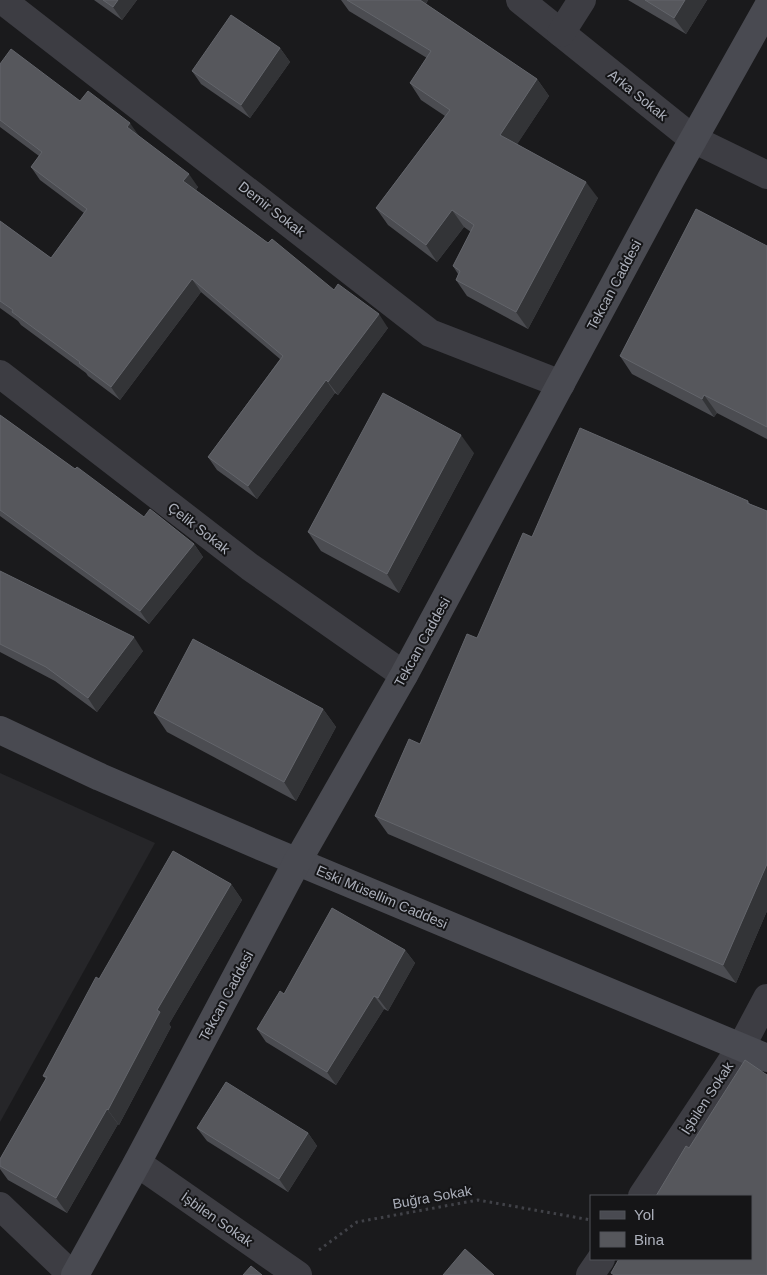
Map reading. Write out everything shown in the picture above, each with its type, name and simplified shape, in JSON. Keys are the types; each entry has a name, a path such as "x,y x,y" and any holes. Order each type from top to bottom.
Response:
{"street":[{"name":"Demir Sokak","path":"2,0 430,333 561,384"},
{"name":"Arka Sokak","path":"520,0 693,139 767,175"},
{"path":"562,33 582,0"},
{"name":"Tekcan Caddesi","path":"74,1275 137,1164 296,862 404,675 693,139 767,8"},
{"name":"Çelik Sokak","path":"0,374 250,567 404,675"},
{"name":"Eski Müsellim Caddesi","path":"0,730 100,777 296,862 767,1058"},
{"name":"İşbilen Sokak","path":"643,1195 741,1047 767,998"},
{"name":"İşbilen Sokak","path":"137,1164 295,1273"},
{"path":"0,1206 74,1275"},
{"path":"590,1275 600,1260"}],"path":[{"name":"Buğra Sokak","path":"295,1273 357,1222 478,1200 590,1220"}],"shaded area":[{"path":"0,773 155,843 0,1122"}],"building":[{"path":"103,0 118,0 113,7"},
{"path":"347,0 420,0 537,79 500,135 586,182 516,312 456,280 460,271 453,266 474,225 452,210 426,245 376,208 450,110 410,83 431,51"},
{"path":"645,0 685,0 674,18"},
{"path":"231,15 280,48 241,105 192,71"},
{"path":"11,49 80,101 88,91 130,123 127,127 189,174 183,181 268,243 272,239 334,290 338,284 379,314 328,382 326,380 248,486 208,457 283,356 192,279 111,387 0,301 0,221 51,258 87,209 31,167 42,152 0,120 0,64"},
{"path":"696,209 767,246 767,427 704,395 702,399 620,356"},
{"path":"383,393 461,435 387,574 308,532"},
{"path":"0,415 75,469 77,467 144,517 150,509 194,544 140,611 0,510"},
{"path":"580,428 767,511 767,864 723,965 375,816 409,739 420,744 467,634 477,638 523,533 532,537"},
{"path":"0,571 134,637 88,698 46,667 0,644"},
{"path":"193,639 323,709 284,782 154,713"},
{"path":"173,851 231,884 157,1010 160,1012 108,1110 56,1198 0,1166 0,1159 47,1077 43,1076 96,977 99,979"},
{"path":"332,908 405,950 378,998 374,996 327,1072 257,1029 280,991 284,994"},
{"path":"745,1060 767,1075 767,1275 614,1275 611,1273 618,1260 752,1260 752,1195 657,1195 686,1146 689,1148"},
{"path":"226,1082 308,1133 279,1179 197,1128"},
{"path":"465,1249 494,1275 443,1275"},
{"path":"251,1266 262,1275 243,1275"}]}
